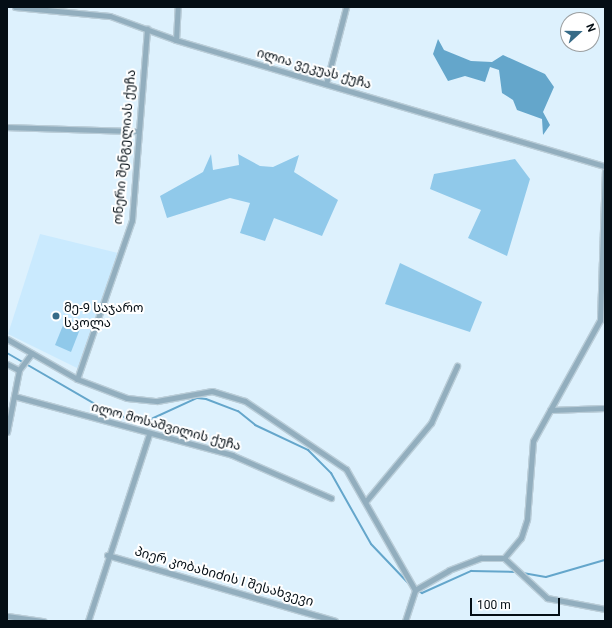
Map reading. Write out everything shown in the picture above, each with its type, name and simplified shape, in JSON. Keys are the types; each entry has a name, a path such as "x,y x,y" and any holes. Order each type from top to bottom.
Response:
{"street":[{"name":"ილია ვეკუას ქუჩა","path":"15,7 110,16 176,40 605,166"},
{"path":"176,40 178,7"},
{"path":"326,84 346,7"},
{"name":"ონერი შენგელიას ქუჩა","path":"77,379 132,220 136,131 147,29"},
{"path":"7,127 136,131"},
{"path":"504,558 521,538 527,519 533,441 600,320 605,171"},
{"path":"7,339 77,379 127,398 157,401 212,391 244,401 346,469 366,501 377,528 414,590"},
{"path":"7,432 19,369 32,353"},
{"path":"7,364 19,369"},
{"path":"366,501 432,423 457,366"},
{"name":"ილო მოსაშვილის ქუჩა","path":"14,396 149,434 232,455 331,498"},
{"path":"550,410 605,408"},
{"path":"88,621 107,555 149,434"},
{"name":"პიერ კობახიძის I შესახვევი","path":"107,555 335,621"},
{"path":"404,621 414,590 449,570 481,558 504,558 547,598 605,609"},
{"path":"7,616 44,621"}],"shaded area":[{"path":"438,39 444,50 471,61 492,62 503,55 545,74 554,87 543,112 550,125 543,135 542,119 517,110 513,100 502,93 499,70 490,67 485,82 465,76 448,81 433,54"},
{"path":"211,154 213,170 239,165 238,154 260,166 273,167 299,155 294,172 338,200 322,236 274,218 265,241 240,233 250,203 230,198 167,218 160,196 203,172"},
{"path":"515,159 530,179 507,256 468,238 481,210 430,189 434,174"},
{"name":"მე-9 საჯარო სკოლა","path":"40,234 118,253 79,369 8,334"},
{"path":"400,263 482,302 470,332 385,304"},
{"path":"66,318 82,324 71,352 55,345"}],"waterway":[{"path":"7,353 95,404 131,420 149,420 197,398 206,399 238,411 255,425 308,450 331,473 371,544 410,585"},
{"path":"523,573 546,577 605,560"},
{"path":"417,590 422,593 471,571 517,572"}],"place":[{"name":"მე-9 საჯარო სკოლა","path":"56,316"}]}
